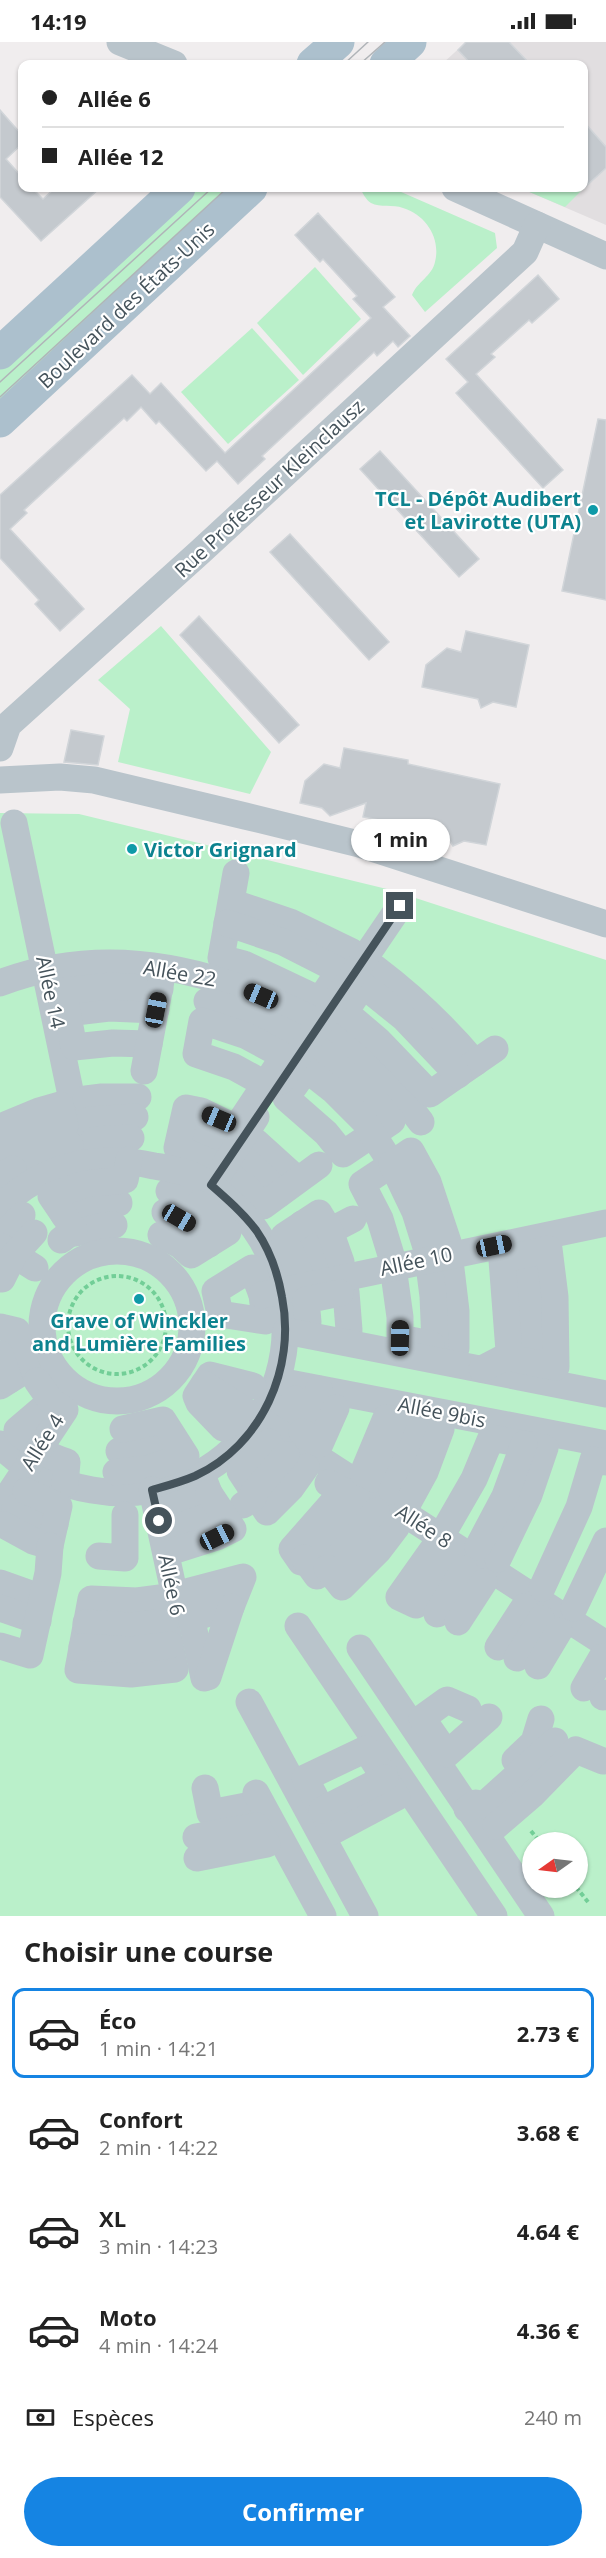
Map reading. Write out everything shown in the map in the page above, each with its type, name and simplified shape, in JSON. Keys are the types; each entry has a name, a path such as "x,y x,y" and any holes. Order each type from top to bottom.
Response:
{"main road":[{"path":"318,60 338,42"},
{"path":"390,60 410,42"},
{"path":"0,353 175,192"},
{"name":"Boulevard des États-Unis","path":"0,422 247,192"}],"street":[{"path":"120,42 164,60"},
{"path":"464,192 606,256"},
{"name":"Rue Professeur Kleinclausz","path":"0,748 8,725 209,544 525,252 537,225"},
{"path":"0,780 60,777 94,780 359,844 606,924"},
{"name":"Allée 14","path":"7,838 45,969 87,1138"},
{"path":"227,923 236,873"},
{"path":"226,1168 228,1232 209,1244 190,1224 165,1213 226,1168 320,1023 400,906"},
{"path":"290,922 352,952 333,980 274,963 227,923 290,922"},
{"name":"Allée 22","path":"0,983 45,969 111,963 156,1008 205,1010 261,996 320,1023 373,1066 400,1093 421,1122"},
{"path":"370,975 407,993 435,1019 467,1069 400,1044 370,975"},
{"path":"69,1023 109,1008 156,1008 144,1071"},
{"path":"205,1010 244,1012 296,1037"},
{"path":"205,1010 284,1056 286,1098 326,1133 343,1154 364,1140"},
{"path":"81,1073 87,1138"},
{"path":"284,1078 236,1128 201,1111 186,1108 182,1129 195,1132 226,1168 245,1216 257,1231 267,1250 301,1277"},
{"path":"284,1078 342,1099 383,1170 392,1212 414,1265 459,1354"},
{"path":"29,1243 42,1177 87,1138 102,1097 133,1128 193,1175 226,1168 267,1180 299,1180"},
{"path":"7,1160 27,1160 87,1138 133,1128"},
{"path":"29,1243 51,1196 85,1184 125,1180 133,1128"},
{"path":"383,1170 411,1151 428,1182 414,1265"},
{"path":"225,1495 240,1471 284,1416 317,1330 301,1277 302,1224 319,1213 341,1225 301,1277 265,1320 243,1317 234,1279 252,1268 301,1277"},
{"path":"29,1243 102,1226 117,1214"},
{"name":"Allée 10","path":"301,1277 606,1223"},
{"path":"459,1354 509,1351 502,1260 549,1249 555,1297 551,1372"},
{"path":"110,1251 134,1252 164,1267 179,1284 188,1301 192,1322 191,1338 184,1360 173,1376 161,1387 139,1398 121,1401 104,1400 81,1392 55,1369 46,1351 42,1331 44,1310 48,1296 59,1278 76,1263 90,1256 110,1251"},
{"path":"317,1330 329,1326 336,1294 414,1265"},
{"path":"414,1265 456,1311 459,1354"},
{"path":"0,1327 17,1331 19,1348 27,1369 4,1383 0,1354"},
{"path":"317,1330 551,1372 606,1394"},
{"path":"459,1354 551,1372"},
{"path":"284,1416 210,1375 195,1396 224,1428 231,1423 312,1413 302,1432"},
{"name":"Allée 4","path":"14,1487 65,1410 44,1391"},
{"path":"225,1495 227,1454 245,1438 284,1416"},
{"path":"14,1487 64,1484 120,1493 225,1495 267,1512 291,1488 284,1416"},
{"name":"Allée 9bis","path":"284,1416 429,1422 600,1456"},
{"name":"Allée 8","path":"284,1416 338,1470 605,1654"},
{"path":"429,1422 425,1472 432,1533 448,1618"},
{"path":"432,1533 529,1495 532,1442"},
{"path":"328,1483 343,1491 291,1549 300,1562 316,1563 342,1587 365,1565 473,1511 532,1442"},
{"path":"0,1444 33,1541 53,1535"},
{"path":"566,1603 579,1507 600,1456"},
{"path":"0,1646 30,1654 59,1506 14,1487"},
{"path":"141,1493 225,1495"},
{"name":"Allée 6","path":"141,1493 202,1678"},
{"path":"316,1563 335,1527 432,1533 566,1603"},
{"path":"432,1533 541,1619 605,1654 598,1692"},
{"path":"566,1603 606,1540"},
{"path":"202,1678 181,1631 160,1598 137,1601 91,1599 78,1670 131,1680 175,1669 181,1631 186,1592 243,1577 222,1635 202,1678"},
{"path":"0,1583 38,1620"},
{"path":"0,1608 38,1620"},
{"path":"541,1619 517,1657 541,1619"},
{"path":"0,1631 38,1620"},
{"path":"298,1626 383,1770"},
{"path":"84,1635 132,1650 181,1631 222,1635"},
{"path":"360,1648 386,1667 429,1740 541,1916"},
{"path":"515,1718 447,1754 429,1740 422,1718 447,1700 515,1718 605,1754"},
{"path":"249,1702 315,1803"},
{"path":"472,1806 484,1805 515,1718"},
{"path":"365,1916 305,1778 366,1749 494,1916"},
{"path":"496,1826 532,1795 576,1750 605,1754"},
{"path":"315,1803 383,1770"},
{"path":"205,1788 210,1813 246,1806 264,1823 323,1916"},
{"path":"197,1848 267,1844 256,1793"}],"path":[{"path":"112,1276 129,1277 140,1281 158,1298 164,1312 166,1333 160,1349 146,1365 135,1371 121,1374 109,1373 93,1368 77,1354 70,1341 69,1315 80,1293 90,1284 112,1276"},
{"path":"585,1898 588,1902"}],"shaded area":[{"path":"466,42 606,42 606,225 529,192 588,192 588,60 446,60"}],"green space":[{"path":"187,192 240,192 0,413 0,364"},
{"path":"362,192 401,192 495,233 497,248 425,312 412,295 431,271 435,262 434,236 425,222 411,211 371,203"},
{"path":"529,192 580,192 565,207"},
{"path":"315,267 361,319 303,375 257,323"},
{"path":"252,328 299,380 228,444 181,392"},
{"path":"161,626 271,752 250,794 118,762 130,709 98,680"},
{"path":"0,813 79,814 391,890 606,960 606,1916 0,1916"}],"building":[{"path":"466,42 509,42 526,60 467,60 458,50"},
{"path":"0,110 18,130 18,148 6,159 18,172 18,192 36,192 43,199 51,192 96,192 41,241 0,197"},
{"path":"588,127 606,147 606,168 588,184"},
{"path":"318,213 395,297 383,307 410,336 398,347 393,341 377,356 374,352 262,456 265,459 238,484 217,461 206,471 159,421 156,424 141,407 127,421 124,418 24,510 27,513 10,529 84,609 60,631 35,604 39,600 0,558 0,495 132,375 150,394 161,383 225,453 371,318 353,299 357,296 323,259 320,262 295,235"},
{"path":"538,275 559,299 532,323 529,320 491,354 495,357 476,374 563,470 543,488 456,393 468,382 446,359"},
{"name":"TCL - Dépôt Audibert et Lavirotte (UTA)","path":"598,419 606,420 606,600 562,591"},
{"path":"380,451 479,559 459,577 360,469"},
{"path":"290,534 389,642 369,660 270,552"},
{"path":"199,616 299,725 279,743 180,635"},
{"path":"466,631 529,645 516,707 493,702 481,708 478,699 422,687 426,665 447,648 461,652"},
{"path":"71,730 104,736 98,765 64,762"},
{"path":"344,748 408,760 408,764 500,784 486,845 464,841 453,846 447,837 400,827 391,836 384,821 363,817 366,803 330,816 322,808 300,803 305,781 324,764 340,768"}],"tram line":[{"path":"348,60 368,42"},
{"path":"365,60 385,42"},
{"path":"0,382 208,192"},
{"path":"0,397 223,192"}],"place":[{"name":"TCL - Dépôt Audibert et Lavirotte (UTA)","path":"593,510"},
{"name":"Victor Grignard","path":"132,849"},
{"name":"Grave of Winckler and Lumière Families","path":"139,1299"}],"route":[{"path":"159,1521 152,1490 196,1475 214,1464 245,1438 259,1421 270,1401 279,1381 284,1357 285,1310 277,1273 257,1231 245,1216 211,1185 400,906"}]}
